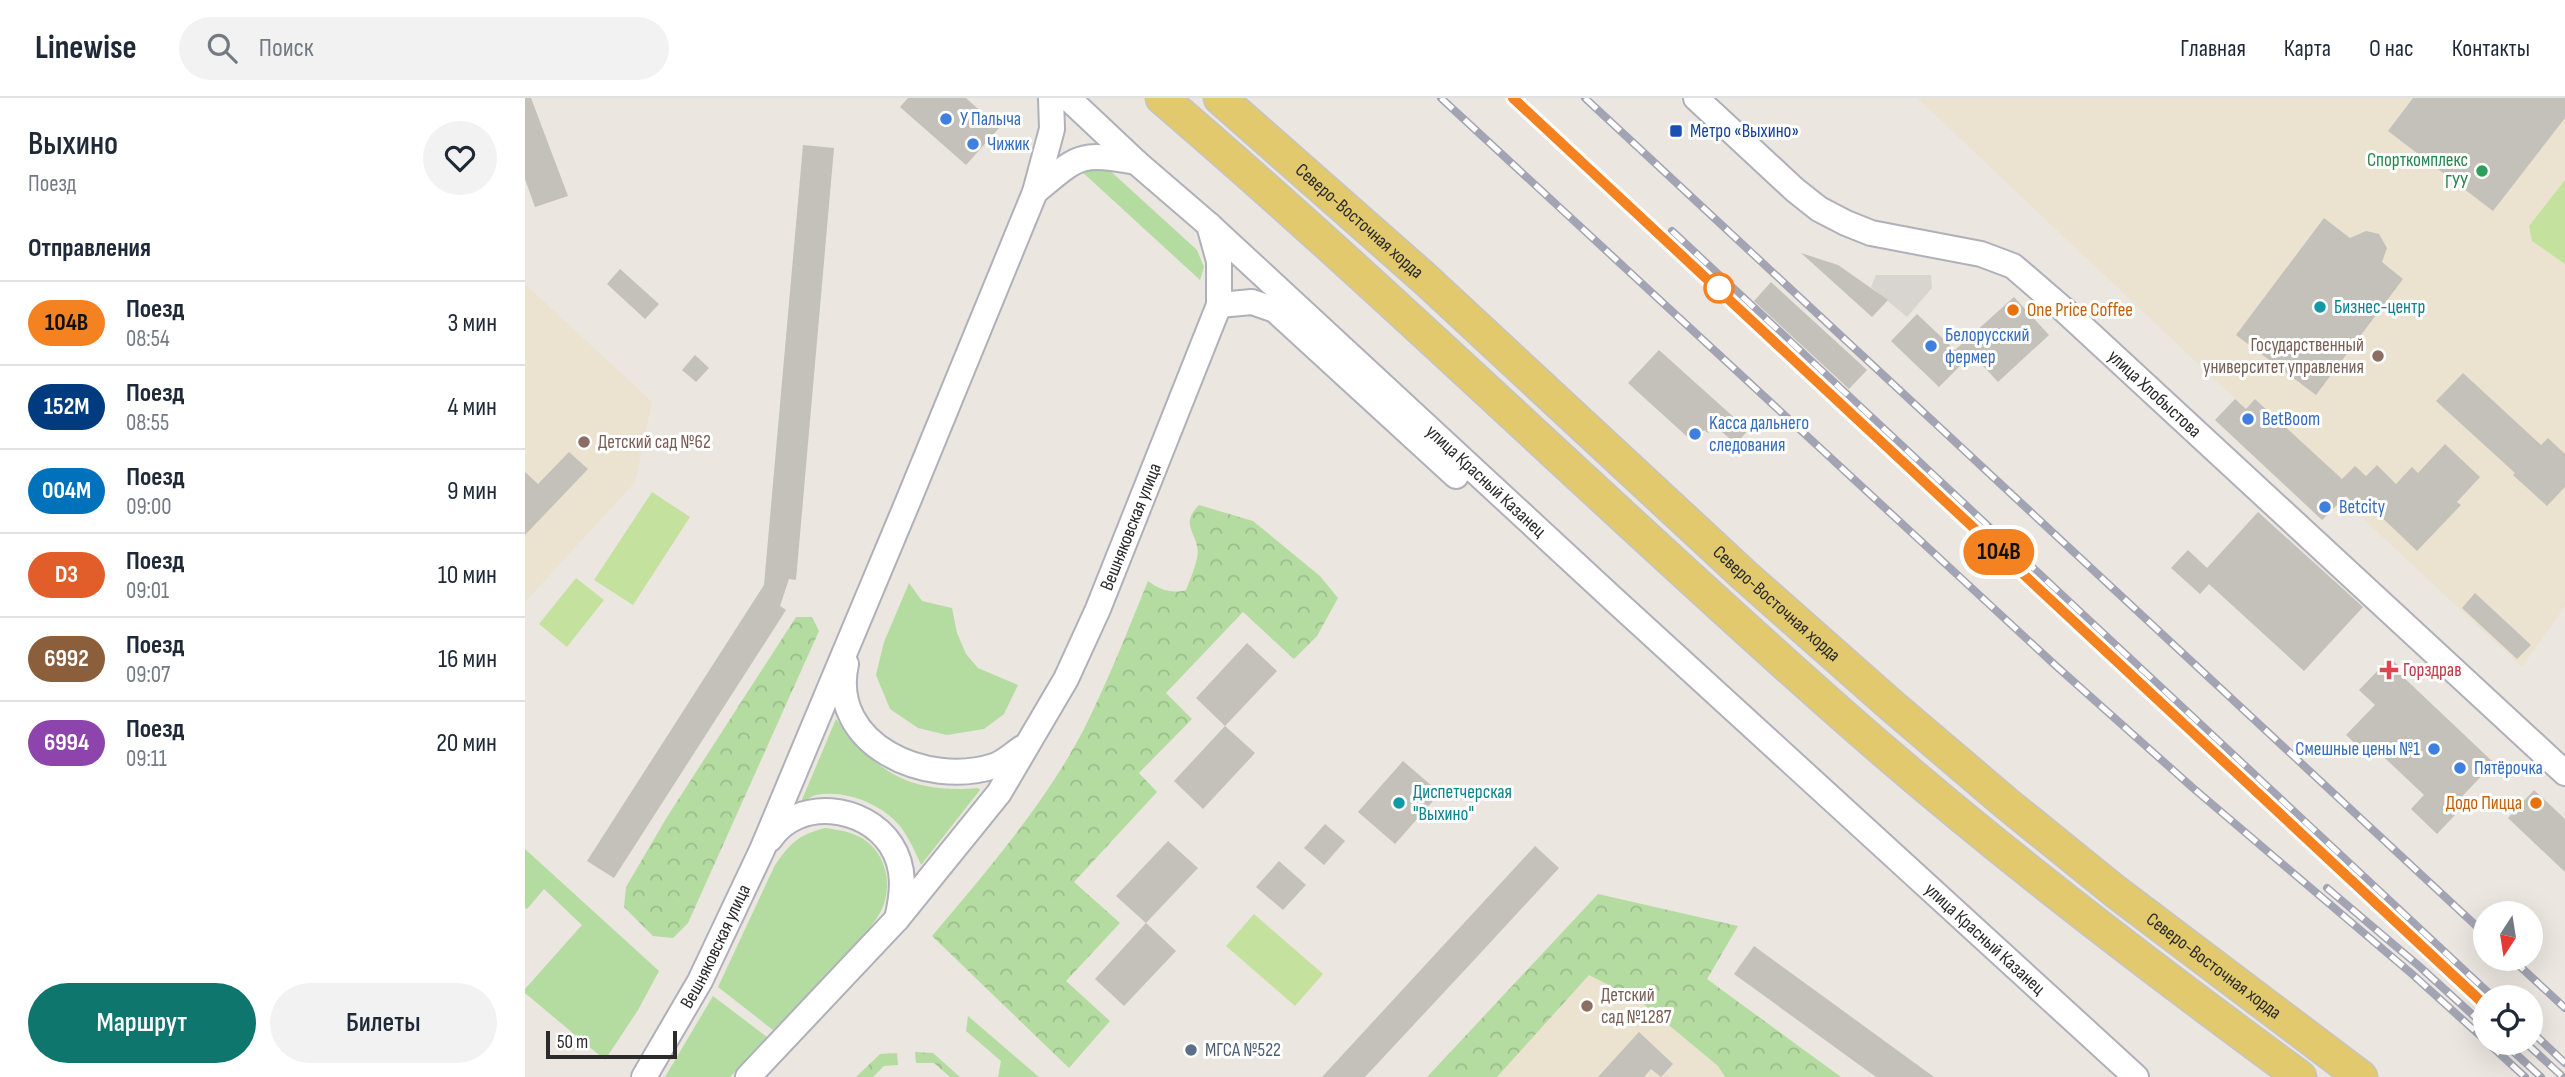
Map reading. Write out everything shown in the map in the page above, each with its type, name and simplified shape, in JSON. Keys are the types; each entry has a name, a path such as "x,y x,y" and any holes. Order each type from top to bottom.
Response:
{"main road":[{"name":"Северо-Восточная хорда","path":"1162,98 1315,231 1841,714 2039,880 2300,1077"},
{"name":"Северо-Восточная хорда","path":"1220,98 1423,277 1745,576 1901,714 2116,892 2361,1077"}],"street":[{"name":"Вешняковская улица","path":"644,1077 700,981 762,850 1035,192 1052,129 1051,98"},
{"name":"улица Красный Казанец","path":"1068,98 2136,1077"},
{"name":"улица Хлобыстова","path":"1696,98 1819,209 1871,233 1981,254 2013,265 2565,772"},
{"name":"Вешняковская улица","path":"1035,192 1067,165 1082,157 1095,155 1136,162"},
{"name":"Вешняковская улица","path":"748,1077 897,919 999,793 1066,678 1098,609 1219,305 1219,261 1208,224"},
{"name":"улица Красный Казанец","path":"1219,305 1252,302 1275,310 1709,706 1797,783 1835,801"},
{"name":"Вешняковская улица","path":"858,619 844,673 844,697 853,721 872,742 893,757 918,768 949,772 997,765 1030,743"},
{"name":"Вешняковская улица","path":"762,850 775,831 796,816 818,811 846,813 872,825 892,845 902,873 902,897 897,919"}],"shaded area":[{"name":"Государственный университет управления","path":"1917,98 2565,98 2565,606 2522,667 2330,488 2327,465 2256,399 2246,409"},
{"path":"1876,275 1931,275 1932,288 1907,317 1871,287"},
{"name":"Детский сад №62","path":"525,284 652,402 635,482 525,602"},
{"name":"Детский сад №1287","path":"1577,935 1740,1077 1454,1077"}],"green space":[{"path":"1107,168 1197,250 1204,267 1200,280 1079,169"},
{"path":"2565,180 2565,264 2532,241 2529,226"},
{"path":"652,492 690,517 633,605 594,580"},
{"path":"1199,505 1253,521 1320,576 1338,598 1317,636 1294,659 1243,612 1166,693 1192,719 1139,773 1157,792 1074,882 1120,923 1066,981 1110,1021 1069,1068 932,936 1014,837 1068,757 1101,693 1148,581 1166,590 1186,590 1198,550 1190,519"},
{"path":"576,578 604,600 567,647 539,624"},
{"path":"909,583 922,601 952,608 957,633 966,654 978,668 1018,685 1004,714 984,729 947,735 918,728 890,709 876,675 884,642"},
{"path":"796,617 812,617 819,631 688,923 673,938 653,936 624,907 626,887 667,817"},
{"path":"836,719 865,753 896,776 932,787 980,790 921,865 900,826 873,805 839,794 816,795 801,802"},
{"path":"825,828 857,835 875,850 886,874 887,892 884,904 866,932 773,1030 718,987 774,867 795,842"},
{"path":"525,849 659,971 638,1010 605,1060 525,993 525,989 582,925 544,889 527,909 525,908"},
{"path":"1598,894 1738,926 1707,979 1841,1077 1725,1077 1718,1066 1640,1001 1589,975 1497,1077 1427,1077"},
{"path":"1254,914 1323,974 1295,1006 1226,946"},
{"path":"713,996 767,1037 730,1077 665,1077"},
{"path":"968,1016 1039,1077 998,1077 1001,1061 966,1031"},
{"path":"915,1052 933,1053 960,1077 950,1077 934,1063 916,1063"},
{"path":"897,1053 898,1065 884,1066 873,1077 856,1077 880,1054"}],"building":[{"path":"525,98 531,98 568,196 535,207 525,179"},
{"path":"908,98 966,98 999,128 966,165 900,107"},
{"name":"Спорткомплекс ГУУ","path":"2413,98 2565,98 2565,118 2493,211 2388,131"},
{"path":"803,145 834,148 796,580 789,579 780,606 786,610 614,878 587,861 764,585"},
{"name":"Бизнес-центр","path":"2324,218 2350,238 2366,231 2379,234 2387,248 2382,262 2403,279 2316,395 2236,335"},
{"path":"1801,253 1838,265 1888,300 1872,317"},
{"path":"620,269 659,304 645,319 607,284"},
{"path":"1771,282 1867,370 1849,389 1754,301"},
{"path":"2014,297 2049,335 1998,382 1972,354 1939,387 1891,341 1917,314 1955,350"},
{"path":"1659,350 1748,430 1736,444 1715,426 1708,433 1704,430 1693,442 1628,383"},
{"path":"695,355 709,368 696,382 682,370"},
{"path":"2463,373 2541,445 2548,438 2565,454 2565,487 2547,506 2436,401"},
{"path":"2235,399 2246,409 2255,399 2342,479 2355,466 2366,476 2377,465 2396,484 2412,467 2418,473 2445,444 2480,477 2457,502 2461,505 2417,551 2372,508 2365,515 2346,496 2322,520 2215,420"},
{"path":"569,452 588,469 525,535 525,472 538,484"},
{"path":"2258,512 2363,607 2304,671 2209,584 2200,594 2171,568 2188,550 2207,568"},
{"path":"2475,593 2531,645 2517,659 2462,608"},
{"path":"1247,643 1277,671 1225,726 1196,698"},
{"path":"2390,658 2402,669 2399,673 2494,763 2450,809 2455,815 2437,834 2411,809 2424,795 2369,743 2362,750 2346,735 2375,705 2359,690"},
{"path":"1225,726 1255,753 1203,809 1174,781"},
{"name":"Диспетчерская \"Выхино\"","path":"1403,761 1440,793 1395,844 1358,812"},
{"path":"2534,790 2565,819 2565,872 2508,818"},
{"path":"1325,824 1345,841 1324,865 1304,848"},
{"path":"1168,841 1198,868 1146,923 1116,896"},
{"path":"1535,846 1559,868 1365,1077 1322,1077"},
{"path":"1279,861 1306,885 1283,910 1256,887"},
{"path":"1146,923 1176,951 1124,1006 1095,979"},
{"path":"1754,946 1934,1077 1876,1077 1734,974"},
{"path":"1639,1032 1673,1064 1661,1077 1651,1069 1644,1077 1598,1077"}],"railway":[{"path":"1441,98 2055,665 2473,1029"},
{"path":"1513,98 2473,994"},
{"path":"1585,98 2473,923"},
{"path":"1672,231 2480,985"},
{"path":"2327,888 2473,1015"},
{"path":"2525,971 2565,1008"},
{"path":"2543,1042 2565,1063"},
{"path":"2501,1055 2525,1077"},
{"path":"2517,1055 2541,1077"},
{"path":"2539,1055 2563,1077"}],"train":[{"name":"104В","path":"1513,98 2473,994"}],"place":[{"name":"У Палыча","path":"946,119"},
{"name":"Метро «Выхино»","path":"1676,131"},
{"name":"Чижик","path":"973,144"},
{"name":"Спорткомплекс ГУУ","path":"2482,171"},
{"name":"Бизнес-центр","path":"2320,307"},
{"name":"One Price Coffee","path":"2013,310"},
{"name":"Белорусский фермер","path":"1931,346"},
{"name":"Государственный университет управления","path":"2378,356"},
{"name":"BetBoom","path":"2248,419"},
{"name":"Kасса дальнего следования","path":"1695,434"},
{"name":"Детский сад №62","path":"584,442"},
{"name":"Betcity","path":"2325,507"},
{"name":"Горздрав","path":"2389,670"},
{"name":"Смешные цены №1","path":"2434,749"},
{"name":"Пятёрочка","path":"2460,768"},
{"name":"Диспетчерская \"Выхино\"","path":"1399,803"},
{"name":"Додо Пицца","path":"2536,803"},
{"name":"Детский сад №1287","path":"1587,1006"},
{"name":"МГСА №522","path":"1191,1050"}]}
